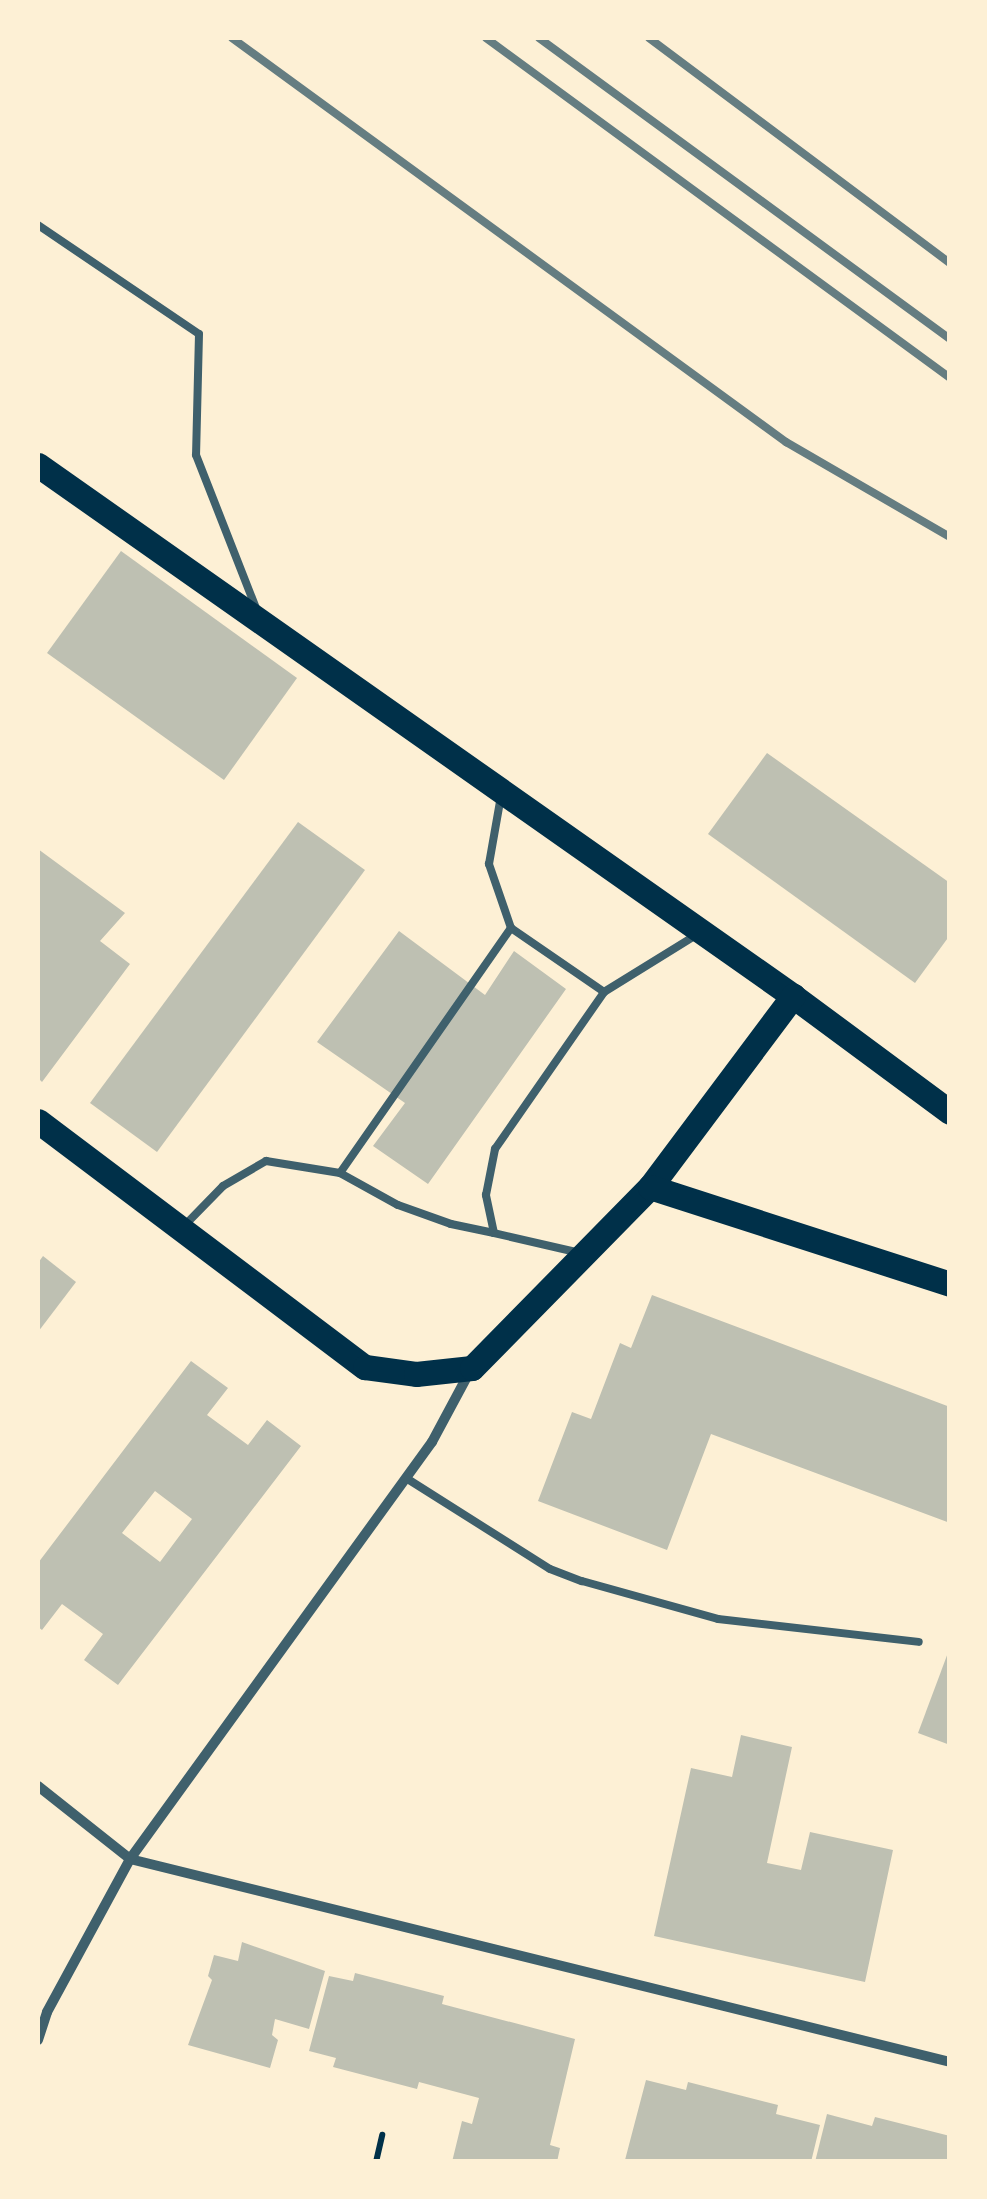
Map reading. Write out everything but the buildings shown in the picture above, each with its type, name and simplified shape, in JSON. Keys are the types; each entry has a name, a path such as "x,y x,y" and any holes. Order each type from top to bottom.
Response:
{"main road":[{"path":"38,465 793,996 950,1112"},
{"path":"38,1121 365,1367 416,1374 472,1368 650,1188 793,996"},
{"path":"650,1188 950,1284"}],"street":[{"path":"38,2040 47,2012 130,1859 406,1478 472,1368"},
{"path":"38,1786 130,1859 950,2062"}],"lane":[{"path":"38,225 199,334 196,455 261,622"},
{"path":"502,791 489,864 511,928 604,992"},
{"path":"340,1173 511,928"},
{"path":"494,1232 486,1195 495,1149 604,992 702,932"},
{"path":"182,1228 223,1186 266,1161 340,1173 398,1204 451,1224 586,1254"},
{"path":"406,1478 550,1570 582,1581 718,1619 918,1642"}],"path":[{"path":"376,2162 382,2134"}],"railway":[{"path":"232,38 786,442 950,537"},
{"path":"486,38 950,378"},
{"path":"539,38 950,339"},
{"path":"649,38 950,263"}]}
